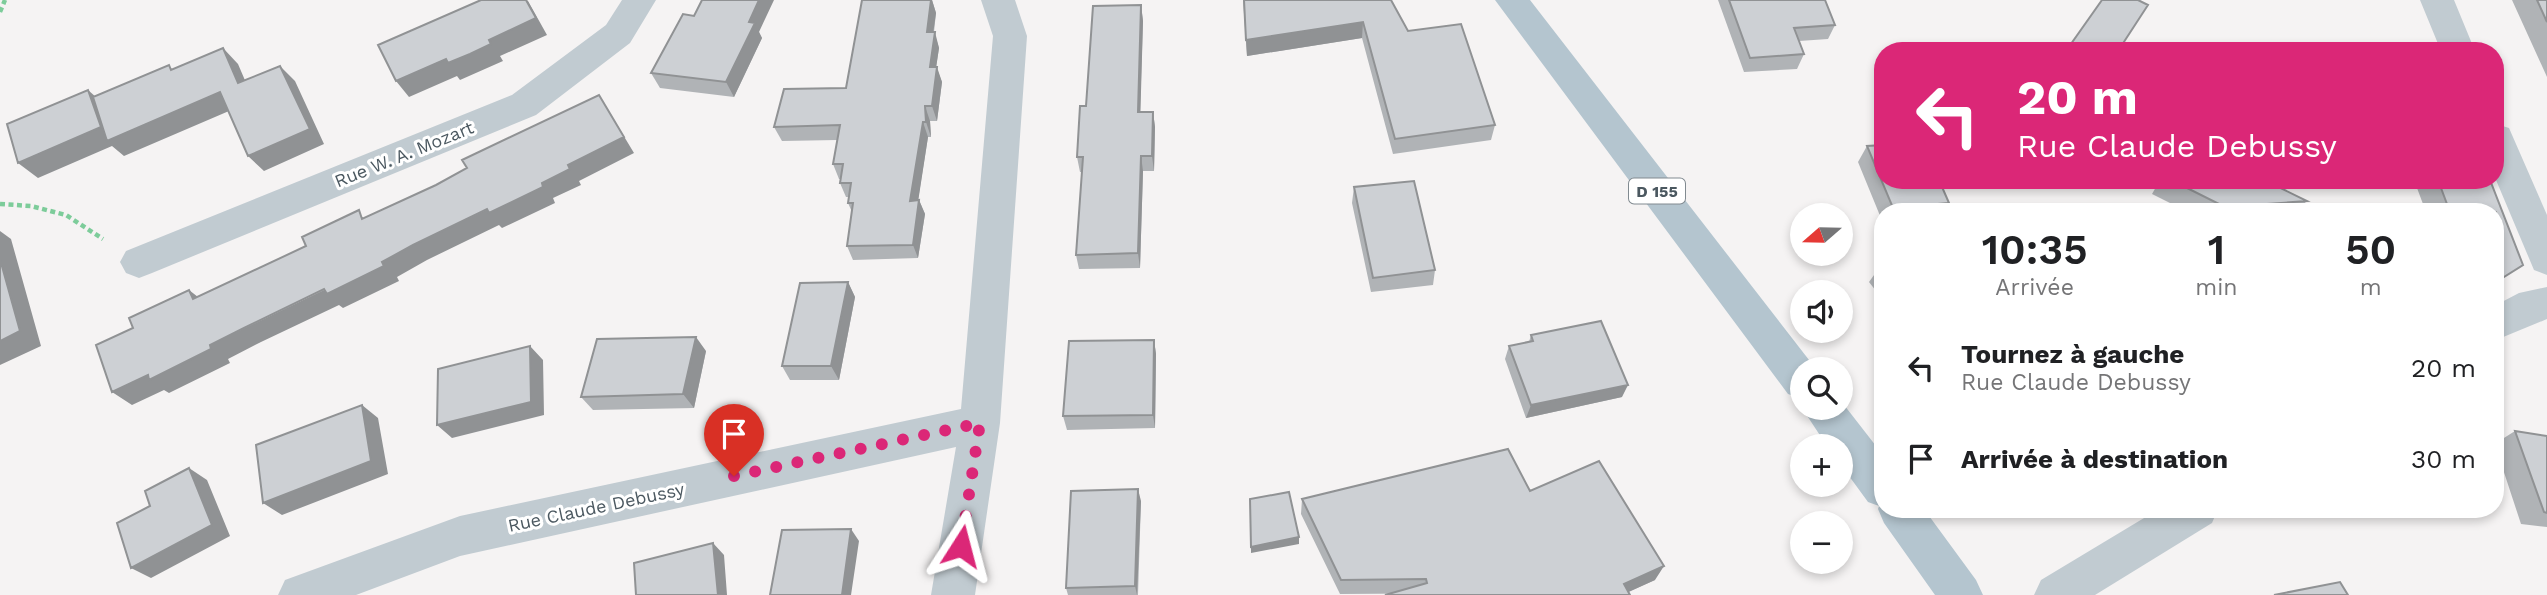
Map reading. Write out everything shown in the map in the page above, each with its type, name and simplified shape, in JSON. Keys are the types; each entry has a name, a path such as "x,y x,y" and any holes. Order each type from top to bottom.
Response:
{"main road":[{"name":"D 155","path":"1512,0 1790,366"},
{"path":"1831,420 1874,476"},
{"path":"1905,518 1961,595"}],"street":[{"name":"Rue W. A. Mozart","path":"139,262 524,105 618,34 639,0"},
{"path":"953,595 980,423 1010,36 998,0"},
{"path":"2437,0 2454,42"},
{"path":"2504,157 2547,259"},
{"path":"2504,319 2533,305 2547,303"},
{"name":"Rue Claude Debussy","path":"300,595 460,536 980,423"},
{"path":"2056,595 2182,518"}],"path":[{"path":"0,12 5,0"},
{"path":"0,204 32,206 66,215 139,262"}],"building":[{"path":"481,0 526,0 536,18 489,40 491,44 470,54 448,63 446,59 396,81 378,45"},
{"path":"702,0 759,0 749,22 755,23 726,82 651,73 683,14 694,16"},
{"path":"862,0 931,0 927,32 935,32 930,67 937,67 932,106 925,106 926,122 923,122 910,201 919,200 913,245 847,246 853,203 848,203 851,183 840,183 843,164 833,164 840,125 774,127 784,89 846,88"},
{"path":"1244,0 1391,0 1408,31 1461,24 1495,125 1395,139 1363,22 1246,40"},
{"path":"1729,0 1825,0 1835,25 1794,28 1804,54 1750,58"},
{"path":"2102,0 2138,0 2148,5 2124,42 2072,42"},
{"path":"2537,0 2547,0 2547,22"},
{"path":"1141,5 1138,112 1153,112 1152,156 1141,156 1138,253 1076,255 1083,157 1077,157 1080,106 1086,106 1093,6"},
{"path":"223,48 238,83 280,66 310,129 248,156 220,92 107,141 93,97 169,65 171,70"},
{"path":"88,90 101,127 18,163 7,124"},
{"path":"599,95 624,137 568,165 570,169 542,183 543,187 489,213 487,209 413,245 382,262 384,266 327,294 324,289 210,345 211,349 149,380 148,375 112,392 96,345 133,328 129,318 189,290 193,299 306,246 302,237 359,210 362,219 436,185 467,168 462,160"},
{"path":"1867,146 1874,146 1874,163"},
{"path":"1414,181 1435,270 1373,278 1354,187"},
{"path":"1885,189 1943,189 1949,203 1891,203"},
{"path":"2189,189 2282,189 2307,201 2280,203 2217,203"},
{"path":"2441,189 2493,189 2499,203 2447,203"},
{"path":"2504,216 2523,265 2504,277"},
{"path":"0,259 20,331 0,341"},
{"path":"848,282 831,366 782,366 800,283"},
{"path":"1601,321 1628,385 1531,405 1509,346 1533,341 1531,335"},
{"path":"696,337 683,394 581,397 597,339"},
{"path":"1154,340 1153,415 1063,416 1069,341"},
{"path":"530,346 531,402 437,425 438,369"},
{"path":"362,405 371,461 263,503 256,445"},
{"path":"2515,431 2547,436 2547,513 2544,512"},
{"path":"1508,449 1530,491 1599,461 1664,566 1624,584 1630,595 1385,595 1427,583 1426,579 1341,580 1302,499"},
{"path":"189,468 212,525 131,568 117,523 150,506 145,491"},
{"path":"1138,489 1135,586 1066,588 1071,491"},
{"path":"1289,492 1299,537 1251,547 1250,499"},
{"path":"851,529 842,595 770,595 782,530"},
{"path":"713,543 718,595 636,595 634,563"},
{"path":"2340,582 2348,595 2274,595"}],"route":[{"path":"734,476 980,423 961,546"}]}
